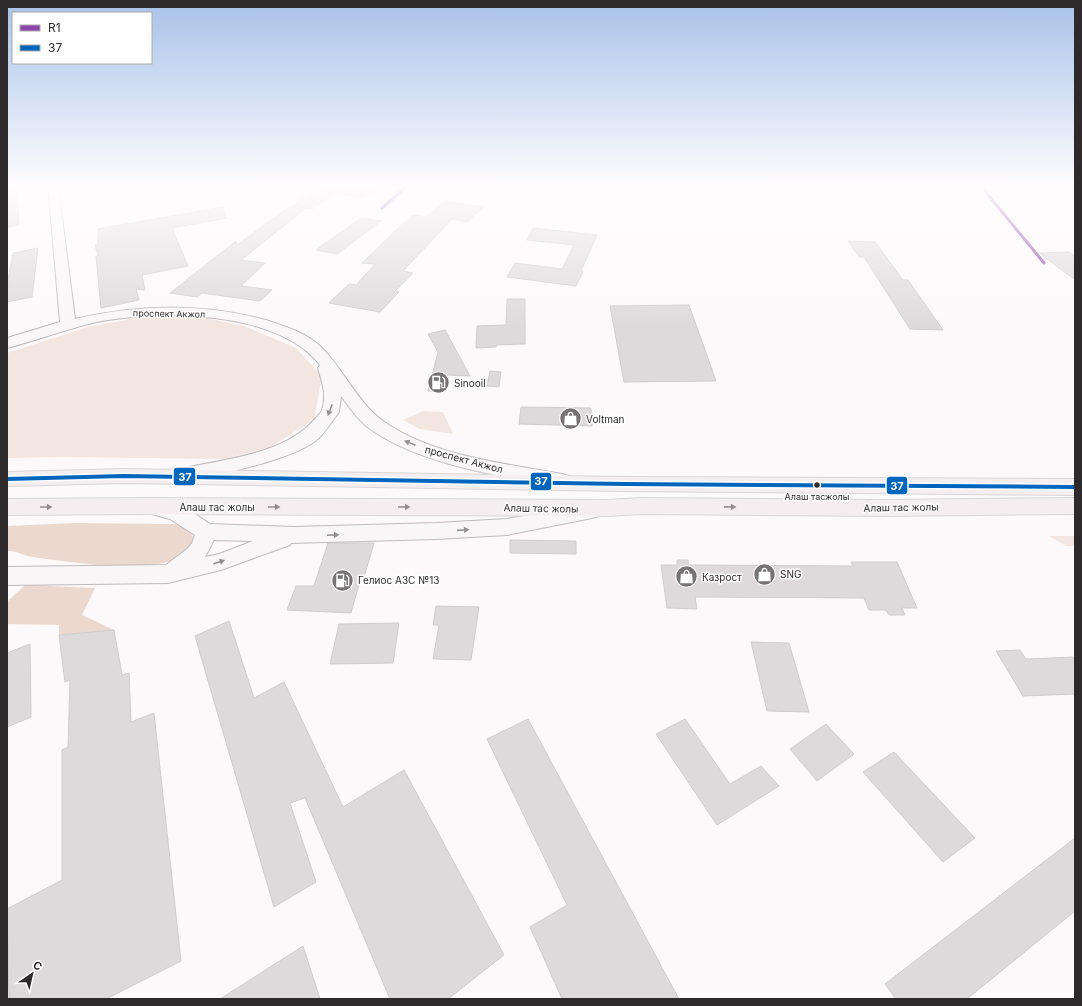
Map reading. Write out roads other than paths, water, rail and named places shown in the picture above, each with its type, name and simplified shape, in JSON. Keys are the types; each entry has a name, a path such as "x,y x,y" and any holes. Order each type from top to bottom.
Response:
{"main road":[{"path":"58,233 68,325"},
{"name":"проспект Акжол","path":"7,343 68,325 131,312 187,312 232,316 257,322 283,330 312,347 323,359 353,401 367,417 382,429 403,440 425,449 456,458 570,482"},
{"name":"проспект Акжол","path":"170,478 270,455 295,444 312,434 330,412 333,399 332,387 323,359"},
{"name":"Алаш тас жолы","path":"7,479 123,476 170,478 570,482 624,484 1075,487"},
{"path":"517,507 537,497 550,494 609,495 622,489 624,484"},
{"path":"642,506 643,496 648,494 764,493 780,491 787,484"},
{"path":"148,506 188,519 206,532 294,535 436,532 507,527 606,508"},
{"name":"Алаш тас жолы","path":"7,507 148,506 606,508 642,506 885,508 1075,506"},
{"path":"168,574 193,557 203,545 206,532"},
{"path":"7,576 168,574 220,562 294,535"}],"place":[{"name":"Sinooil","path":"438,383"},
{"name":"Voltman","path":"570,419"},
{"name":"Алаш тасжолы","path":"817,485"},
{"name":"SNG","path":"765,574"},
{"name":"Казрост","path":"687,577"},
{"name":"Гелиос АЗС №13","path":"342,580"}]}
